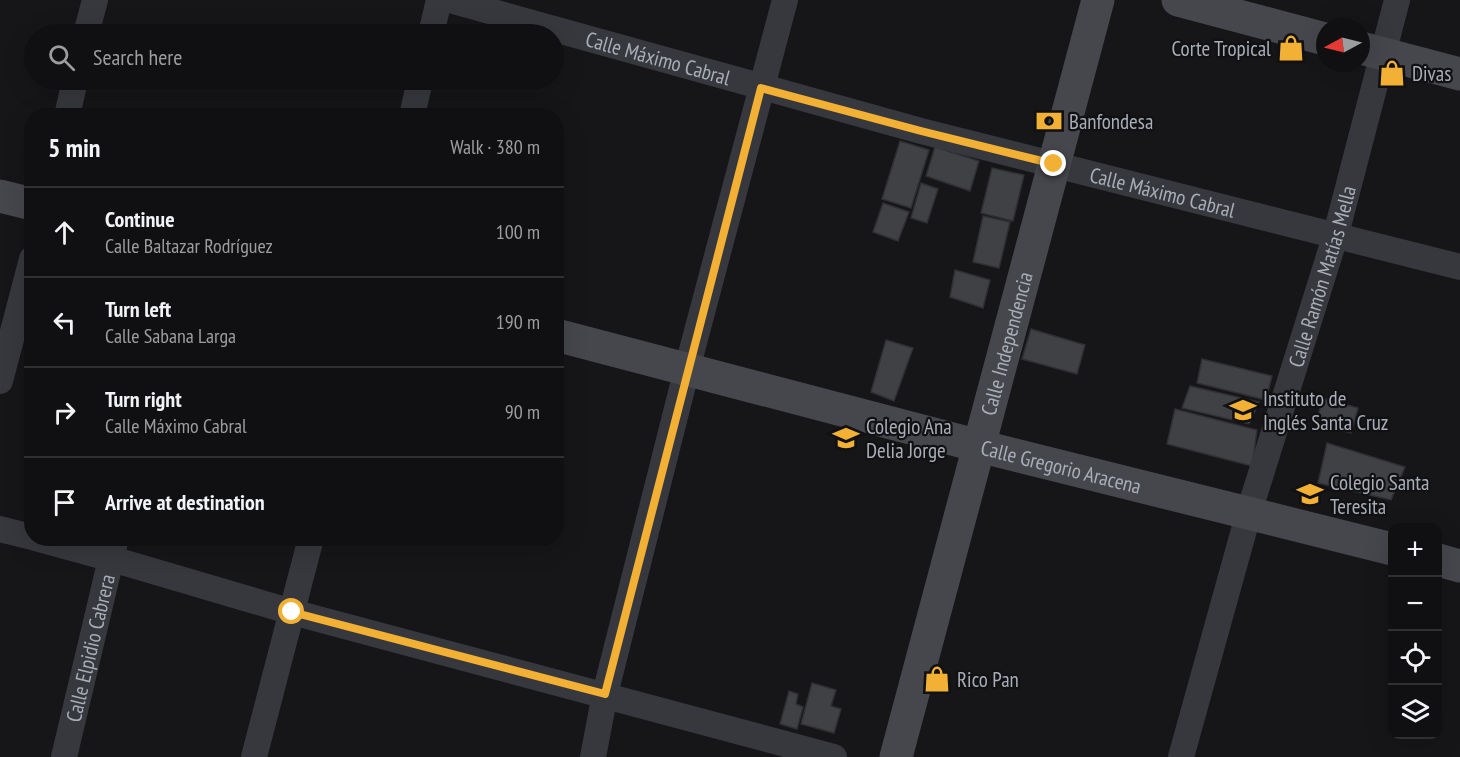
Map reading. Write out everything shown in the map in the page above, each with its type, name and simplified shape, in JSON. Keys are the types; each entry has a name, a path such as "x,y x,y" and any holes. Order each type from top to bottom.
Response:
{"street":[{"path":"88,24 94,0"},
{"path":"433,24 439,0"},
{"name":"Calle Máximo Cabral","path":"450,0 535,24"},
{"path":"593,757 605,694 687,369 785,0"},
{"name":"Calle Independencia","path":"896,757 1098,0"},
{"path":"1178,0 1316,37"},
{"name":"Calle Ramón Matías Mella","path":"1181,757 1250,512 1336,234 1372,51 1397,0"},
{"name":"Calle Máximo Cabral","path":"564,32 921,131 1460,267"},
{"path":"1372,51 1460,74"},
{"path":"69,108 73,90"},
{"path":"414,108 418,90"},
{"path":"0,196 24,202"},
{"path":"0,381 24,290"},
{"name":"Calle Gregorio Aracena","path":"564,337 979,446 1388,548"},
{"path":"0,529 24,536"},
{"path":"98,546 114,548 292,612 834,757"},
{"path":"254,757 308,546"},
{"name":"Calle Elpidio Cabrera","path":"64,757 114,548"},
{"path":"1442,561 1460,566"}],"building":[{"path":"900,141 929,150 911,208 882,199"},
{"path":"935,147 979,161 970,191 926,176"},
{"path":"992,168 1024,175 1013,221 981,213"},
{"path":"921,183 938,189 927,223 911,218"},
{"path":"883,203 909,212 898,241 873,232"},
{"path":"983,216 1010,222 999,268 973,262"},
{"path":"955,270 990,280 983,308 950,297"},
{"path":"1031,329 1085,345 1077,374 1022,359"},
{"path":"886,340 913,348 894,401 871,392"},
{"path":"1202,359 1272,376 1266,400 1197,383"},
{"path":"1190,386 1259,402 1249,424 1182,408"},
{"path":"1323,398 1358,408 1351,433 1316,423"},
{"path":"1175,409 1257,430 1252,466 1167,444"},
{"name":"Colegio Santa Teresita","path":"1327,443 1405,467 1391,500 1318,483"},
{"path":"812,683 836,690 831,706 841,709 834,733 801,724"},
{"path":"789,691 798,694 796,704 803,707 797,729 780,724"}],"place":[{"name":"Corte Tropical","path":"1291,48"},
{"name":"Divas","path":"1392,73"},
{"name":"Banfondesa","path":"1049,121"},
{"name":"Instituto de Inglés Santa Cruz","path":"1243,410"},
{"name":"Colegio Ana Delia Jorge","path":"846,438"},
{"name":"Colegio Santa Teresita","path":"1310,494"},
{"name":"Rico Pan","path":"937,679"}],"route":[{"path":"292,612 605,694 761,88 1054,164"}]}
